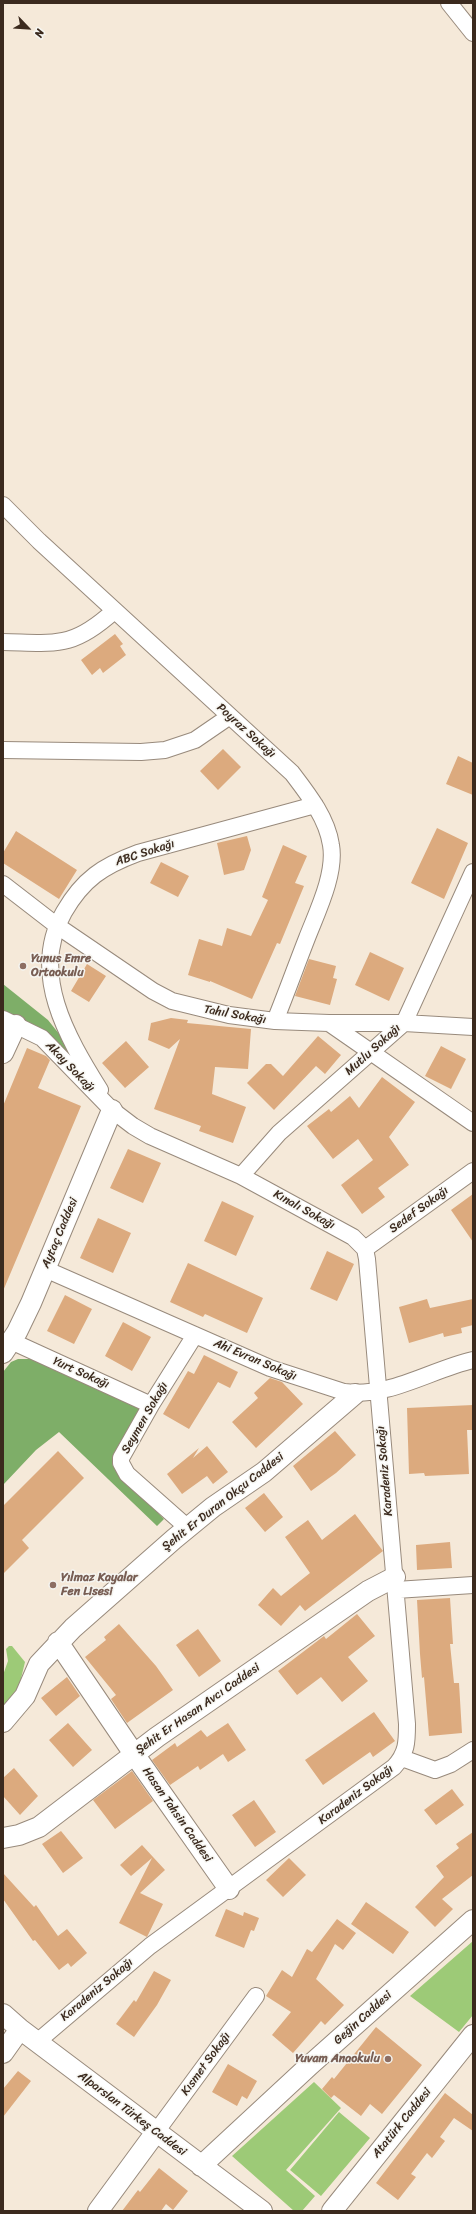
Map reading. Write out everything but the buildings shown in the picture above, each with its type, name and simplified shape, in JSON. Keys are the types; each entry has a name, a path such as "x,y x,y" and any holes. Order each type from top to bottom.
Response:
{"street":[{"path":"449,3 473,33"},
{"name":"Poyraz Sokağı","path":"3,505 114,610 292,773 315,805 329,833 332,846 331,859 324,892 275,1021"},
{"path":"3,642 59,643 93,629 114,610"},
{"path":"3,750 141,752 165,750 184,745 195,740 230,716"},
{"name":"ABC Sokağı","path":"112,1110 71,1042 53,992 49,964 50,942 56,925 71,899 86,880 113,862 138,853 315,805"},
{"name":"Mutlu Sokağı","path":"241,1176 279,1133 372,1053 404,1023 473,872"},
{"name":"Tahıl Sokağı","path":"3,884 56,925 153,991 172,1001 222,1013 275,1021 404,1023 473,1027"},
{"path":"3,1053 9,1022"},
{"name":"Akay Sokağı","path":"9,1022 42,1038 112,1110"},
{"path":"329,1023 473,1123"},
{"name":"Kınalı Sokağı","path":"112,1110 150,1136 241,1176 353,1237 365,1249"},
{"name":"Aytaç Caddesi","path":"7,1347 24,1318 112,1110"},
{"name":"Sedef Sokağı","path":"365,1249 473,1171"},
{"path":"365,1249 368,1259 378,1392"},
{"name":"Ahi Evran Sokağı","path":"45,1269 290,1376 355,1394 378,1392 473,1360"},
{"name":"Seymen Sokağı","path":"188,1528 127,1474 121,1464 126,1446 195,1335"},
{"name":"Yurt Sokağı","path":"7,1347 151,1405"},
{"name":"Karadeniz Sokağı","path":"36,2042 150,1946 383,1775 402,1758 407,1745 407,1724 378,1392"},
{"name":"Şehit Er Duran Okçu Caddesi","path":"3,1722 25,1696 39,1664 58,1642 213,1507 264,1472 355,1394"},
{"path":"395,1583 473,1585"},
{"name":"Şehit Er Hasan Avcı Caddesi","path":"3,1838 20,1835 39,1827 134,1754 368,1591 395,1583"},
{"name":"Hasan Tahsin Caddesi","path":"58,1642 134,1754 229,1889"},
{"path":"402,1758 435,1770 451,1764 473,1750"},
{"name":"Geğin Caddesi","path":"201,2166 310,2065 473,1920"},
{"name":"Kısmet Sokağı","path":"156,2132 256,1996"},
{"name":"Alparslan Türkeş Caddesi","path":"3,2014 36,2042 262,2211"},
{"path":"3,2053 20,2029"},
{"name":"Atatürk Caddesi","path":"332,2211 473,2035"},
{"path":"98,2211 156,2132"}],"green space":[{"path":"3,984 48,1020 64,1040 77,1070 3,1012"},
{"path":"18,1359 36,1359 133,1403 140,1410 112,1459 113,1466 164,1519 157,1526 59,1432 36,1450 3,1485 3,1372 11,1362"},
{"path":"9,1646 12,1646 25,1662 18,1691 3,1707 3,1675 8,1661 6,1649"},
{"path":"473,1941 473,2015 459,2032 410,1996"},
{"path":"314,2082 341,2108 286,2170 315,2196 302,2211 294,2211 232,2156"},
{"path":"339,2112 370,2138 321,2196 290,2170"}],"place":[{"name":"Yunus Emre Ortaokulu","path":"23,966"},
{"name":"Yılmaz Kayalar Fen Lisesi","path":"53,1585"},
{"name":"Yuvam Anaokulu","path":"388,2059"}]}
